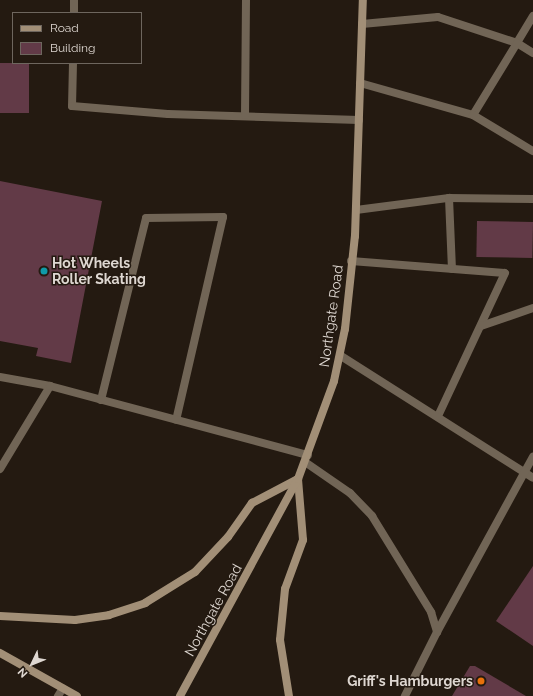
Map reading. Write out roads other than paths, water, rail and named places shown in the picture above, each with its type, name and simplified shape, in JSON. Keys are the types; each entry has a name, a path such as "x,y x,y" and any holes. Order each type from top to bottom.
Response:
{"main road":[{"name":"Northgate Road","path":"180,696 298,479 327,406 341,356 352,261 356,210 363,0"},
{"path":"0,616 75,620 109,615 145,603 195,572 228,537 252,503 298,479 303,540 285,589 280,640 289,696"},
{"path":"0,653 77,696"}],"lane":[{"path":"74,0 74,12"},
{"path":"245,115 246,0"},
{"path":"473,115 533,16"},
{"path":"362,24 438,17 516,43 533,53"},
{"path":"73,64 72,106 168,114 245,115 359,120"},
{"path":"360,83 473,115 533,150"},
{"path":"449,198 452,269"},
{"path":"356,210 449,198 533,199"},
{"path":"101,400 146,218 224,217 176,420"},
{"path":"352,261 505,273 438,416"},
{"path":"481,326 533,308"},
{"path":"341,356 438,416 533,478"},
{"path":"0,377 50,386 176,420 307,458 350,493 372,516 431,612 437,632"},
{"path":"0,469 50,386"},
{"path":"405,696 437,632 533,457"},
{"path":"58,696 63,688"}],"place":[{"name":"Hot Wheels Roller Skating","path":"44,271"},
{"name":"Griff's Hamburgers","path":"481,681"}]}
